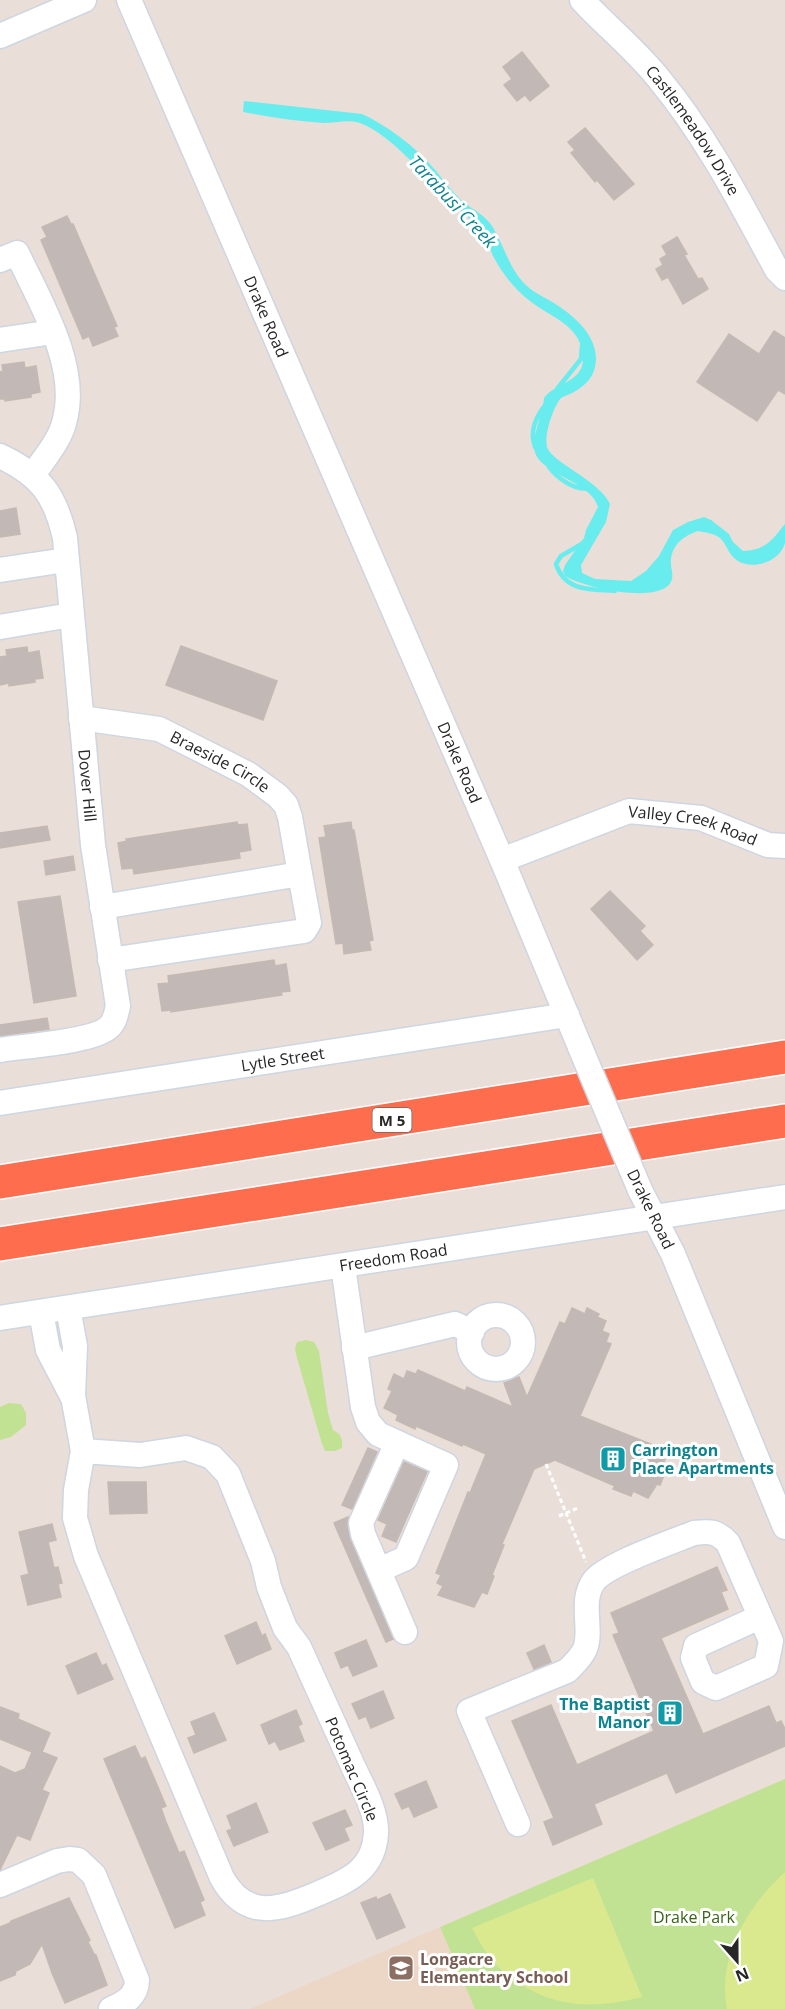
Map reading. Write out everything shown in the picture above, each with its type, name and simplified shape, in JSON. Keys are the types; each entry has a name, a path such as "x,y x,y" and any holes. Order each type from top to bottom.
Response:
{"highway":[{"name":"M 5","path":"0,1182 785,1057"},
{"path":"0,1244 785,1121"}],"street":[{"path":"0,36 84,0"},
{"name":"Drake Road","path":"129,0 502,860 640,1190 673,1254 785,1527"},
{"name":"Castlemeadow Drive","path":"582,0 651,68 687,114 720,165 777,270 785,278"},
{"path":"0,260 17,253 53,332 67,380 68,402 65,420 57,439 33,475"},
{"path":"0,340 53,332"},
{"name":"Dover Hill","path":"0,456 33,475 49,493 56,507 65,538 93,845 118,1006 110,1026 94,1036 0,1050"},
{"path":"0,570 66,560"},
{"path":"0,627 71,615"},
{"name":"Braeside Circle","path":"81,718 159,729 255,779 279,796 286,805 309,923 304,931 110,960"},
{"name":"Valley Creek Road","path":"502,860 629,811 701,818 768,844 785,846"},
{"path":"102,908 300,874"},
{"name":"Lytle Street","path":"0,1103 567,1015"},
{"name":"Freedom Road","path":"0,1318 785,1197"},
{"path":"342,1266 363,1407 368,1422 378,1434 446,1465 406,1558 379,1570"},
{"name":"Potomac Circle","path":"68,1308 75,1346 73,1396 83,1451 76,1490 75,1518 86,1556 227,1888 243,1902 253,1906 277,1909 290,1906 354,1876 365,1866 372,1855 376,1829 374,1818 299,1647 285,1628 269,1587 263,1561 228,1474 212,1457 186,1448 140,1455 83,1451"},
{"name":"Potomac Circle","path":"41,1312 48,1350 73,1396"},
{"path":"354,1348 455,1324 472,1332"},
{"path":"397,1443 361,1523 363,1534 405,1632"},
{"path":"518,1824 469,1712 567,1671 579,1659 586,1647 587,1594 594,1580 609,1569 694,1533 720,1534 728,1543 760,1617"},
{"path":"0,1885 69,1858 78,1860 94,1875 137,1980 133,1996 111,2009"}],"path":[{"path":"546,1464 594,1580"},
{"path":"559,1516 578,1508"}],"shaded area":[{"name":"Longacre Elementary School","path":"440,1927 475,2009 250,2009"}],"green space":[{"path":"306,1340 314,1342 319,1351 328,1413 333,1430 340,1435 342,1442 342,1448 335,1451 325,1451 322,1444 297,1358 295,1349 297,1342"},
{"path":"9,1403 21,1404 26,1413 26,1425 11,1437 0,1440 0,1407"},
{"name":"Drake Park","path":"785,1779 785,2009 475,2009 440,1927"},
{"path":"785,1872 785,2009 727,2009 725,1989 727,1970 738,1933 759,1900"},
{"path":"593,1878 642,1997 595,2004 564,2002 549,1998 520,1984 498,1967 472,1928"}],"water":[{"path":"244,101 362,114 394,133 424,158 461,200 489,222 520,279 533,291 571,315 583,327 595,349 594,370 590,379 582,387 560,399 550,422 546,442 550,453 587,480 605,496 610,504 606,522 581,565 582,573 595,579 631,581 646,571 659,556 673,530 704,517 729,534 733,542 743,551 757,549 767,544 785,524 785,543 778,555 758,564 744,564 732,556 719,537 698,531 687,536 675,547 671,558 672,579 664,589 652,592 620,592 587,585 565,576 563,571 565,565 584,538 598,507 585,490 544,465 537,457 534,444 544,398 574,377 582,366 583,358 577,338 564,324 519,292 500,269 485,237 477,226 409,158 384,137 356,122 324,123 243,112"}],"building":[{"path":"522,52 549,86 530,101 525,95 517,101 504,85 512,79 503,67"},
{"path":"585,128 634,184 614,200 597,180 595,182 571,153 575,150 568,142"},
{"path":"67,216 73,224 117,326 114,327 118,336 93,346 89,336 83,339 41,240 47,237 42,227"},
{"path":"677,237 698,279 702,278 708,289 683,304 668,277 662,280 656,269 663,265 660,259 667,255 662,246"},
{"path":"774,331 785,338 785,394 778,390 757,421 697,382 729,334 759,354"},
{"path":"24,362 25,368 36,366 40,392 31,394 31,397 5,401 5,399 0,399 2,365"},
{"path":"16,508 20,534 0,537 0,511"},
{"path":"181,646 277,681 263,720 166,685"},
{"path":"27,647 28,653 39,651 43,678 35,679 35,682 0,685 0,657 7,656 6,650"},
{"path":"237,822 238,825 247,824 251,850 239,852 240,858 134,874 133,868 122,869 118,843 127,841 126,839"},
{"path":"351,822 373,940 369,941 371,950 344,954 343,943 336,944 319,838 326,837 324,826"},
{"path":"47,826 50,840 0,848 0,833"},
{"path":"73,856 75,870 46,875 44,861"},
{"path":"610,891 645,926 640,931 653,945 637,960 591,909"},
{"path":"60,896 76,996 34,1003 18,902"},
{"path":"274,960 275,966 286,964 290,991 281,992 282,995 171,1012 171,1010 162,1011 158,984 169,983 168,976"},
{"path":"47,1018 49,1029 0,1036 0,1025"},
{"name":"Carrington Place Apartments","path":"572,1308 585,1314 587,1308 599,1314 597,1317 606,1321 602,1331 609,1334 606,1342 611,1344 580,1416 653,1445 651,1450 666,1457 660,1471 665,1473 660,1485 657,1484 648,1498 633,1491 631,1496 613,1489 615,1486 555,1460 534,1469 502,1544 504,1545 487,1594 482,1592 474,1607 438,1595 443,1586 437,1583 441,1575 436,1573 468,1492 470,1493 486,1454 396,1420 398,1415 384,1408 392,1391 388,1389 394,1374 404,1379 407,1371 416,1374 418,1370 465,1391 467,1387 513,1407 504,1383 519,1377 527,1397 560,1322 565,1324"},
{"path":"368,1448 377,1452 352,1509 342,1505"},
{"path":"404,1462 427,1472 396,1542 382,1536 387,1524 378,1520"},
{"path":"108,1482 146,1482 147,1513 110,1514"},
{"path":"348,1517 347,1526 350,1539 393,1639 386,1642 334,1523"},
{"path":"52,1524 56,1540 48,1542 54,1568 58,1567 62,1583 58,1584 61,1597 28,1605 21,1576 29,1574 19,1532"},
{"name":"The Baptist Manor","path":"717,1567 727,1590 721,1592 728,1609 661,1638 703,1734 769,1706 776,1723 781,1721 785,1729 785,1746 676,1793 667,1773 594,1804 602,1824 553,1845 544,1822 554,1818 512,1721 551,1705 577,1765 654,1731 613,1635 619,1633 611,1613"},
{"path":"256,1622 262,1636 265,1634 271,1649 237,1664 225,1636"},
{"path":"366,1640 377,1666 353,1676 348,1665 341,1668 335,1653"},
{"path":"544,1645 551,1662 534,1669 527,1653"},
{"path":"96,1653 102,1666 106,1664 113,1679 78,1694 66,1666"},
{"path":"383,1691 394,1718 371,1728 366,1716 359,1719 352,1704"},
{"path":"0,1707 19,1714 18,1719 50,1733 42,1752 57,1758 42,1790 49,1793 30,1840 17,1835 0,1870 0,1766 15,1773 25,1769 32,1752 0,1739"},
{"path":"296,1710 302,1724 298,1726 304,1741 280,1750 275,1741 269,1744 261,1725"},
{"path":"214,1713 226,1740 194,1753 188,1738 196,1735 191,1722"},
{"path":"135,1746 141,1759 145,1757 166,1806 161,1808 166,1822 179,1853 184,1851 204,1900 200,1902 205,1915 175,1928 104,1759"},
{"path":"426,1781 437,1807 414,1817 409,1806 402,1809 395,1794"},
{"path":"256,1803 268,1832 234,1846 227,1831 232,1829 227,1816"},
{"path":"345,1810 352,1825 344,1828 349,1840 326,1850 313,1823"},
{"path":"390,1894 405,1927 377,1939 361,1903 376,1897 377,1900"},
{"path":"69,1898 90,1940 88,1942 96,1955 107,1985 65,2003 42,1944 30,1964 16,1971 15,1975 0,1981 0,1927"}],"waterway":[{"name":"Tarabusi Creek","path":"557,389 581,359 582,346"},
{"name":"Tarabusi Creek","path":"535,447 533,429 547,403"},
{"name":"Tarabusi Creek","path":"549,467 567,483 578,488 589,488"},
{"name":"Tarabusi Creek","path":"585,542 561,556 556,564 560,573 566,580 580,587 615,591"}],"place":[{"name":"Carrington Place Apartments","path":"613,1459"},
{"name":"The Baptist Manor","path":"670,1713"},
{"name":"Longacre Elementary School","path":"401,1968"}]}
